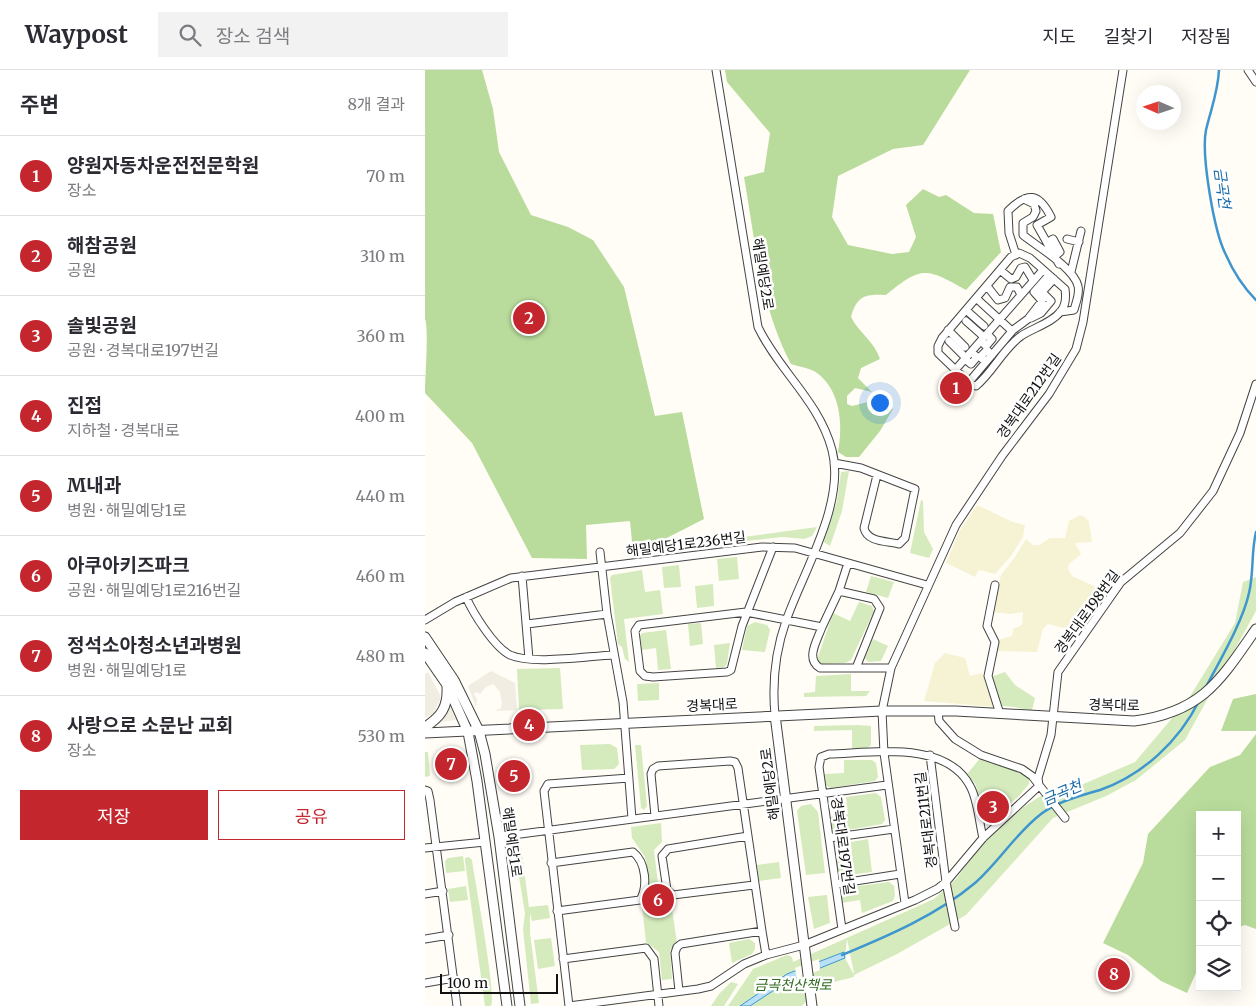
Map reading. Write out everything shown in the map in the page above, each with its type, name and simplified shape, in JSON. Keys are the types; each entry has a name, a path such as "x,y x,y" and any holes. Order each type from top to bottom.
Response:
{"street":[{"name":"해밀예당2로","path":"716,70 758,327 767,346 803,391 818,416 834,463 832,493 824,524 786,621 774,679 775,715 812,1003"},
{"name":"경복대로212번길","path":"882,711 891,668 927,585 956,525 972,499 1049,394 1069,362 1078,343 1123,70"},
{"path":"1248,70 1256,82"},
{"path":"1016,254 1009,233 1008,211 1024,199 1037,197 1044,202 1051,217 1037,225 1059,264"},
{"path":"1024,199 1030,201 1036,211 1033,217 1023,223 1023,235 1071,272 1078,286 1079,297 1074,310 1060,312 1017,339 986,378 976,386 969,382 939,353 937,346 948,330 1011,257 1016,254 1024,254 1065,289 1066,296 1060,312"},
{"path":"1071,272 1081,231"},
{"path":"1067,239 1079,242"},
{"path":"1000,270 1011,279 1016,276 1021,268 1025,267 1033,280"},
{"path":"948,352 984,337 1043,270"},
{"path":"969,382 1012,331 1028,319 1041,313 1051,301 1042,292 1051,277"},
{"path":"987,286 998,300 1005,298 1008,288 1013,286 1019,290 1021,295"},
{"path":"976,298 1012,331"},
{"path":"1075,305 1085,309"},
{"path":"966,310 976,322 984,337"},
{"path":"955,369 962,346 976,322"},
{"path":"948,330 962,346"},
{"name":"경복대로198번길","path":"1053,717 1058,672 1121,582 1180,533 1213,491 1240,433 1256,384"},
{"path":"834,463 861,468 915,489 905,538 899,544 869,538 865,533 864,528 877,475"},
{"path":"773,547 747,612 731,670 727,672 653,677 645,676 640,671 635,632 639,625 747,612 822,627"},
{"name":"해밀예당1로236번길","path":"425,620 492,584 523,576 708,553 773,547 795,548 813,553"},
{"path":"600,552 607,614 614,655 618,666 625,723 632,819"},
{"path":"813,553 927,585"},
{"path":"848,563 839,591 822,627 811,658 814,664 821,668 891,668"},
{"path":"523,576 529,659"},
{"path":"995,585 987,626 995,642 988,676 1000,714"},
{"path":"839,591 874,599 880,608 856,668"},
{"path":"466,597 497,644 508,654 529,659 614,655"},
{"path":"527,624 607,614"},
{"name":"경복대로","path":"425,733 882,711 938,711 1134,720 1167,715 1191,704 1215,685 1256,629"},
{"name":"해밀예당1로","path":"425,637 454,680 479,731 485,754 499,837 521,1006"},
{"name":"해밀예당1로","path":"425,653 447,685 468,732 507,1006"},
{"path":"425,727 437,719 444,709 448,699 447,685"},
{"path":"882,711 887,785 899,874 905,903"},
{"path":"938,711 939,721 955,739 981,754 1022,769 1033,776 1065,818"},
{"path":"1041,787 1038,778 1051,735 1053,717"},
{"name":"경복대로211번길","path":"819,767 821,757 829,754 884,752 930,755 948,762 964,774 972,788 983,838"},
{"name":"경복대로211번길","path":"930,755 946,882 955,927"},
{"path":"655,816 651,774 653,769 658,766 735,762 738,768 744,804 754,885 766,955"},
{"name":"경복대로197번길","path":"819,767 842,929"},
{"path":"629,778 548,784 544,791 547,831 569,1006 614,1004 658,994 711,986 744,964 766,955 804,945 915,900 946,882 983,838 1041,787"},
{"path":"499,837 887,785"},
{"path":"425,790 428,791 430,800 437,847 457,1006"},
{"path":"829,838 894,829"},
{"path":"748,836 667,849 662,856 667,890 673,895 754,885"},
{"path":"425,848 485,842"},
{"path":"551,863 633,852 642,861 645,892 640,900 557,911"},
{"path":"836,884 899,874"},
{"path":"425,894 443,891"},
{"path":"679,991 675,953 677,947 763,931"},
{"path":"425,938 449,935"},
{"path":"563,959 646,948 654,959 659,1006"},
{"path":"425,983 454,978"}],"shaded area":[{"path":"977,505 1013,522 1025,525 1023,537 1011,556 995,574 979,570 975,577 946,563 959,532"},
{"path":"1080,515 1089,522 1092,542 1075,543 1081,554 1069,564 1068,569 1072,576 1096,587 1106,595 1090,618 1078,619 1072,630 1048,624 1043,629 1037,652 998,651 998,640 1012,636 1013,629 1022,625 1023,612 1011,614 991,612 1001,575 1026,539 1033,545 1039,545 1050,538 1065,538 1069,521"},
{"path":"945,653 965,658 970,676 982,673 995,707 924,701 935,663"},
{"path":"491,671 515,683 517,710 495,711 501,708 502,703 500,692 493,684 486,687 480,694 476,692 474,695 477,698 476,707 468,686"},
{"path":"428,672 440,695 440,700 433,714 425,718 425,674"},
{"path":"449,704 456,720 439,722"}],"green space":[{"path":"425,70 482,70 493,109 499,152 531,215 568,227 593,240 624,287 655,416 682,412 704,519 657,543 656,552 633,552 630,521 586,525 587,559 532,558 472,443 425,393 427,342 425,319"},
{"path":"725,70 970,70 923,145 893,149 838,176 832,217 848,245 892,254 909,252 916,237 906,205 923,189 939,197 946,195 974,213 993,214 1001,252 966,290 933,274 917,274 908,278 886,295 863,297 856,304 851,317 874,347 880,359 861,368 858,378 872,392 855,388 847,396 847,404 852,406 868,402 893,409 880,431 859,457 846,457 838,452 840,420 836,399 825,380 814,371 791,364 773,320 760,273 744,177 764,172 770,133 727,82"},
{"path":"849,471 842,511 830,546 824,542 824,539 837,501 841,472"},
{"path":"921,500 923,501 924,532 933,549 929,558 910,553"},
{"path":"817,527 812,536 804,539 783,537 720,544 713,541"},
{"path":"737,557 739,579 719,581 717,559"},
{"path":"679,565 681,587 664,588 662,567"},
{"path":"642,570 645,592 660,590 663,614 624,619 629,662 625,659 622,647 618,644 610,578 612,575"},
{"path":"871,576 894,582 888,598 866,592"},
{"name":"금곡천산책로","path":"1256,577 1256,611 1185,740 1136,780 1106,796 1053,818 966,915 897,954 854,975 854,977 822,985 802,1006 728,1006 753,969 787,955 792,957 793,962 934,899 956,879 984,841 1016,812 1039,797 1057,790 1081,785 1135,762 1189,698 1235,623 1243,582","holes":["847,939 854,973 845,958"]},
{"path":"713,584 714,606 697,608 695,586"},
{"path":"859,602 872,606 874,611 851,660 845,663 819,664 817,660 833,613 850,621"},
{"path":"755,622 767,625 770,630 765,652 742,650 747,626"},
{"path":"701,623 703,644 690,646 688,624"},
{"path":"666,630 671,669 658,670 656,648 642,650 640,636 642,633"},
{"path":"873,639 888,646 881,661 868,662 865,658"},
{"path":"730,643 727,664 724,667 716,668 714,645"},
{"path":"560,668 563,709 519,710 517,669"},
{"path":"1005,672 1015,685 1035,698 1032,710 1008,706 995,707 985,679"},
{"path":"851,674 851,691 870,691 866,696 804,697 804,693 815,692 816,676"},
{"path":"659,683 659,700 638,701 637,684"},
{"path":"1256,694 1256,731 1221,731 1233,699"},
{"path":"814,726 871,726 871,745 867,749 852,748 852,730 814,731"},
{"path":"1256,734 1256,929 1245,925 1241,926 1241,811 1196,811 1196,973 1187,993 1161,981 1128,955 1103,943 1143,863 1148,834 1210,767 1240,755"},
{"path":"610,744 617,748 619,764 614,769 582,770 580,745"},
{"path":"635,745 641,745 647,806 644,810 641,808"},
{"path":"425,752 428,752 430,776 425,777"},
{"path":"982,756 1018,769 1029,777 1029,784 1018,797 992,819 981,816 976,785 967,774"},
{"path":"844,760 872,760 876,763 878,777 875,781 831,788 825,785 824,774 844,773"},
{"path":"876,793 881,797 885,820 882,824 837,832 831,828 830,817 848,814 846,797"},
{"path":"811,804 818,812 825,873 806,875 797,811 801,806"},
{"path":"661,823 662,842 654,850 659,892 671,902 677,943 670,950 672,979 662,980 659,952 646,942 642,907 650,897 645,857 632,838 631,827"},
{"path":"868,839 872,872 840,876 835,861 852,859 851,842"},
{"path":"521,847 529,907 548,905 550,918 532,921 530,913 530,933 539,1003 531,1004 523,929 525,913 516,859"},
{"path":"463,856 465,871 446,873 445,861 448,858"},
{"path":"469,857 472,860 488,961 491,982 491,1006 485,1006 465,861 465,858"},
{"path":"779,862 781,878 759,881 757,865"},
{"path":"889,882 894,886 895,896 893,901 862,913 860,900 841,903 841,892 844,888"},
{"path":"466,886 468,900 450,902 448,889"},
{"path":"827,895 830,923 814,929 808,897"},
{"path":"551,938 555,966 538,969 534,940"},
{"path":"749,939 755,943 755,949 752,954 732,963 729,943"},
{"path":"731,982 738,984 724,1006 711,1006 719,994"}],"water":[{"path":"844,952 845,958 788,981 750,1006 740,1006 787,974"}],"pier":[{"path":"819,959 820,970 797,980 795,968"}],"waterway":[{"name":"금곡천","path":"1219,70 1205,142 1205,157 1213,212 1221,244 1226,255 1239,279 1256,300"},
{"name":"금곡천","path":"1207,685 1231,640 1246,604 1251,585 1253,547 1256,532"},
{"name":"금곡천","path":"842,955 911,924 960,895 984,875 1015,839 1048,809 1069,799 1116,784 1145,766 1181,730 1199,701"}],"place":[{"name":"해참공원","path":"529,318"},
{"name":"양원자동차운전전문학원","path":"956,388"},
{"name":"진접","path":"529,725"},
{"name":"정석소아청소년과병원","path":"451,764"},
{"name":"M내과","path":"514,776"},
{"name":"솔빛공원","path":"993,807"},
{"name":"아쿠아키즈파크","path":"658,900"},
{"name":"사랑으로 소문난 교회","path":"1114,974"}]}
